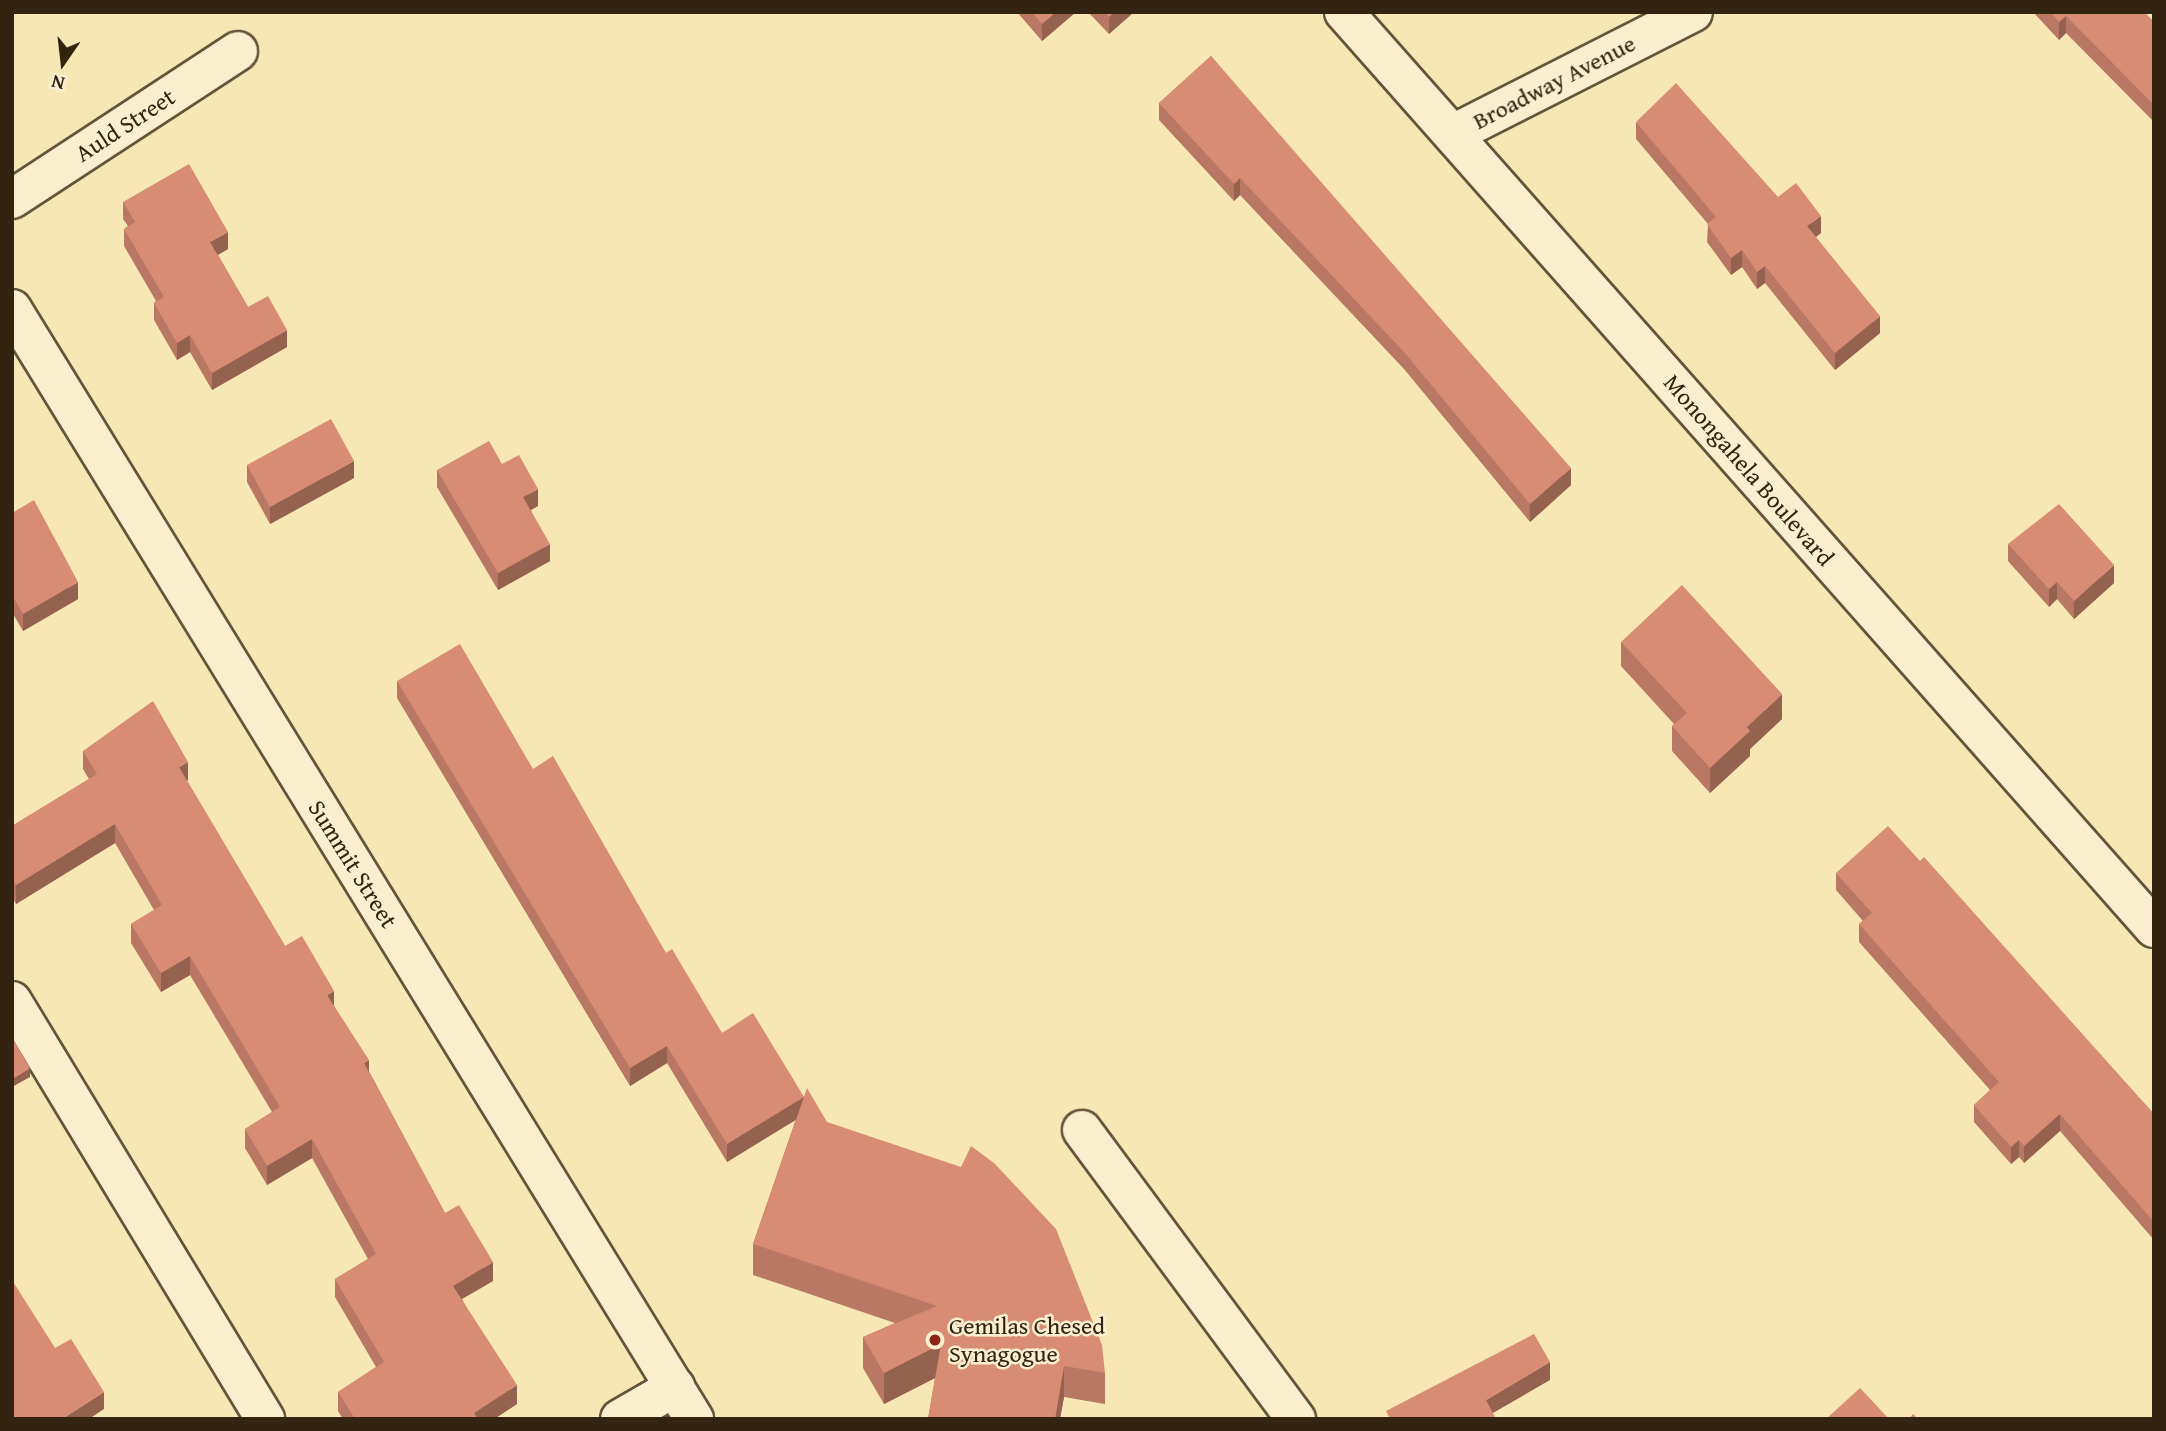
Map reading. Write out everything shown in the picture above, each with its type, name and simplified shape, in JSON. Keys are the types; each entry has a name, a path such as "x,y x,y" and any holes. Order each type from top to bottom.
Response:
{"street":[{"name":"Monongahela Boulevard","path":"1344,12 2154,928"},
{"name":"Broadway Avenue","path":"1453,134 1693,12"},
{"name":"Auld Street","path":"12,199 239,51"},
{"name":"Summit Street","path":"12,309 694,1419"},
{"path":"12,1001 265,1419"},
{"path":"1082,1130 1296,1419"},
{"path":"621,1419 675,1387"}],"building":[{"path":"1032,12 1056,12 1042,24"},
{"path":"2050,12 2144,12 2154,22 2154,105 2066,16 2059,22"},
{"path":"1211,56 1571,468 1530,504 1404,352 1240,178 1234,184 1159,103"},
{"path":"1676,83 1778,197 1796,183 1821,216 1807,226 1880,316 1835,353 1765,266 1757,272 1742,250 1731,258 1707,224 1716,217 1636,122"},
{"path":"189,164 228,232 210,242 248,307 268,296 287,330 212,373 190,335 177,343 154,303 164,297 124,229 135,222 123,202"},
{"path":"331,419 354,461 270,507 247,465"},
{"path":"489,441 502,464 519,455 538,489 523,497 550,544 498,573 437,470"},
{"path":"34,500 78,582 23,614 12,595 12,513"},
{"path":"2059,504 2114,565 2074,601 2057,582 2049,589 2008,544"},
{"path":"1682,585 1782,694 1747,727 1750,731 1710,768 1672,726 1687,713 1621,642"},
{"path":"460,644 533,769 553,756 666,953 672,949 722,1033 753,1013 804,1097 727,1144 667,1046 630,1068 397,681"},
{"path":"153,701 188,762 179,767 285,946 302,936 334,991 327,995 369,1060 364,1063 445,1213 459,1205 493,1262 453,1286 517,1385 474,1413 478,1419 355,1419 338,1392 384,1362 335,1279 376,1254 312,1139 267,1166 245,1129 280,1107 190,956 161,973 131,924 162,905 115,824 16,885 12,879 12,826 97,774 83,751"},
{"path":"1888,826 1920,861 1924,857 2154,1114 2154,1222 2060,1114 2024,1146 2019,1140 2011,1147 1974,1105 1999,1082 1859,924 1872,913 1836,873"},
{"path":"12,1037 30,1068 12,1079"},
{"path":"807,1088 827,1122 961,1167 971,1146 994,1163 1056,1229 1102,1345 1105,1373 1064,1366 1055,1419 928,1419 941,1344 884,1373 863,1337 937,1306 753,1244"},
{"path":"12,1280 55,1348 71,1339 104,1392 62,1419 12,1419"},
{"path":"1534,1334 1550,1362 1486,1400 1496,1419 1390,1419 1386,1411"},
{"path":"1860,1388 1889,1419 1826,1419"}],"place":[{"name":"Gemilas Chesed Synagogue","path":"935,1340"}]}
